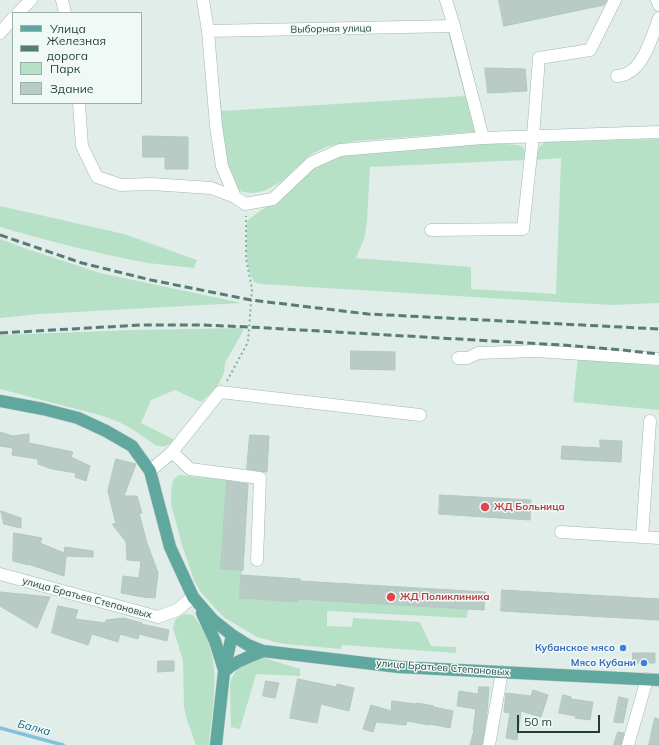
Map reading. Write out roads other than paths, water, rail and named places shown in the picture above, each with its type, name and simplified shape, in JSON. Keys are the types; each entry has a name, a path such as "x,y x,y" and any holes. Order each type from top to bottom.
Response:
{"main road":[{"path":"0,401 78,418 106,431 132,446 150,471 170,547 212,634 224,672"},
{"name":"улица Братьев Степановых","path":"195,599 213,620 232,635 248,645 263,651 399,667 659,680"},
{"path":"216,745 224,672 232,635"},
{"path":"224,672 230,666 263,651"}],"street":[{"path":"19,12 31,0"},
{"path":"62,0 65,12"},
{"path":"203,0 208,31 216,126 222,166 240,201"},
{"path":"446,0 483,138"},
{"path":"431,230 523,230 533,136 539,58 590,50 615,0"},
{"path":"657,0 659,5"},
{"path":"617,76 626,74 639,62 646,52 659,18"},
{"path":"0,33 12,19"},
{"name":"Выборная улица","path":"208,31 454,26"},
{"path":"79,104 82,146 97,177 121,185 151,184 211,188 240,201 273,199 311,163 340,150 483,138 659,132"},
{"path":"458,358 468,358 476,353 536,352 659,360"},
{"path":"150,471 172,452 220,392 420,415"},
{"path":"642,537 650,421"},
{"path":"172,452 190,469 260,478 257,560"},
{"path":"561,532 659,538"},
{"name":"улица Братьев Степановых","path":"0,574 158,617 177,610 195,599"},
{"path":"490,745 502,672"},
{"path":"628,745 647,679"}],"waterway":[{"name":"Балка","path":"0,728 63,745"}],"railway":[{"path":"0,235 82,263 151,280 251,300 368,314 659,329"},
{"path":"0,333 141,325 203,325 562,345 659,354"}],"place":[{"name":"ЖД Больница","path":"485,507"},
{"name":"ЖД Поликлиника","path":"391,597"},
{"name":"Кубанское мясо","path":"623,648"},
{"name":"Мясо Кубани","path":"644,663"}]}
